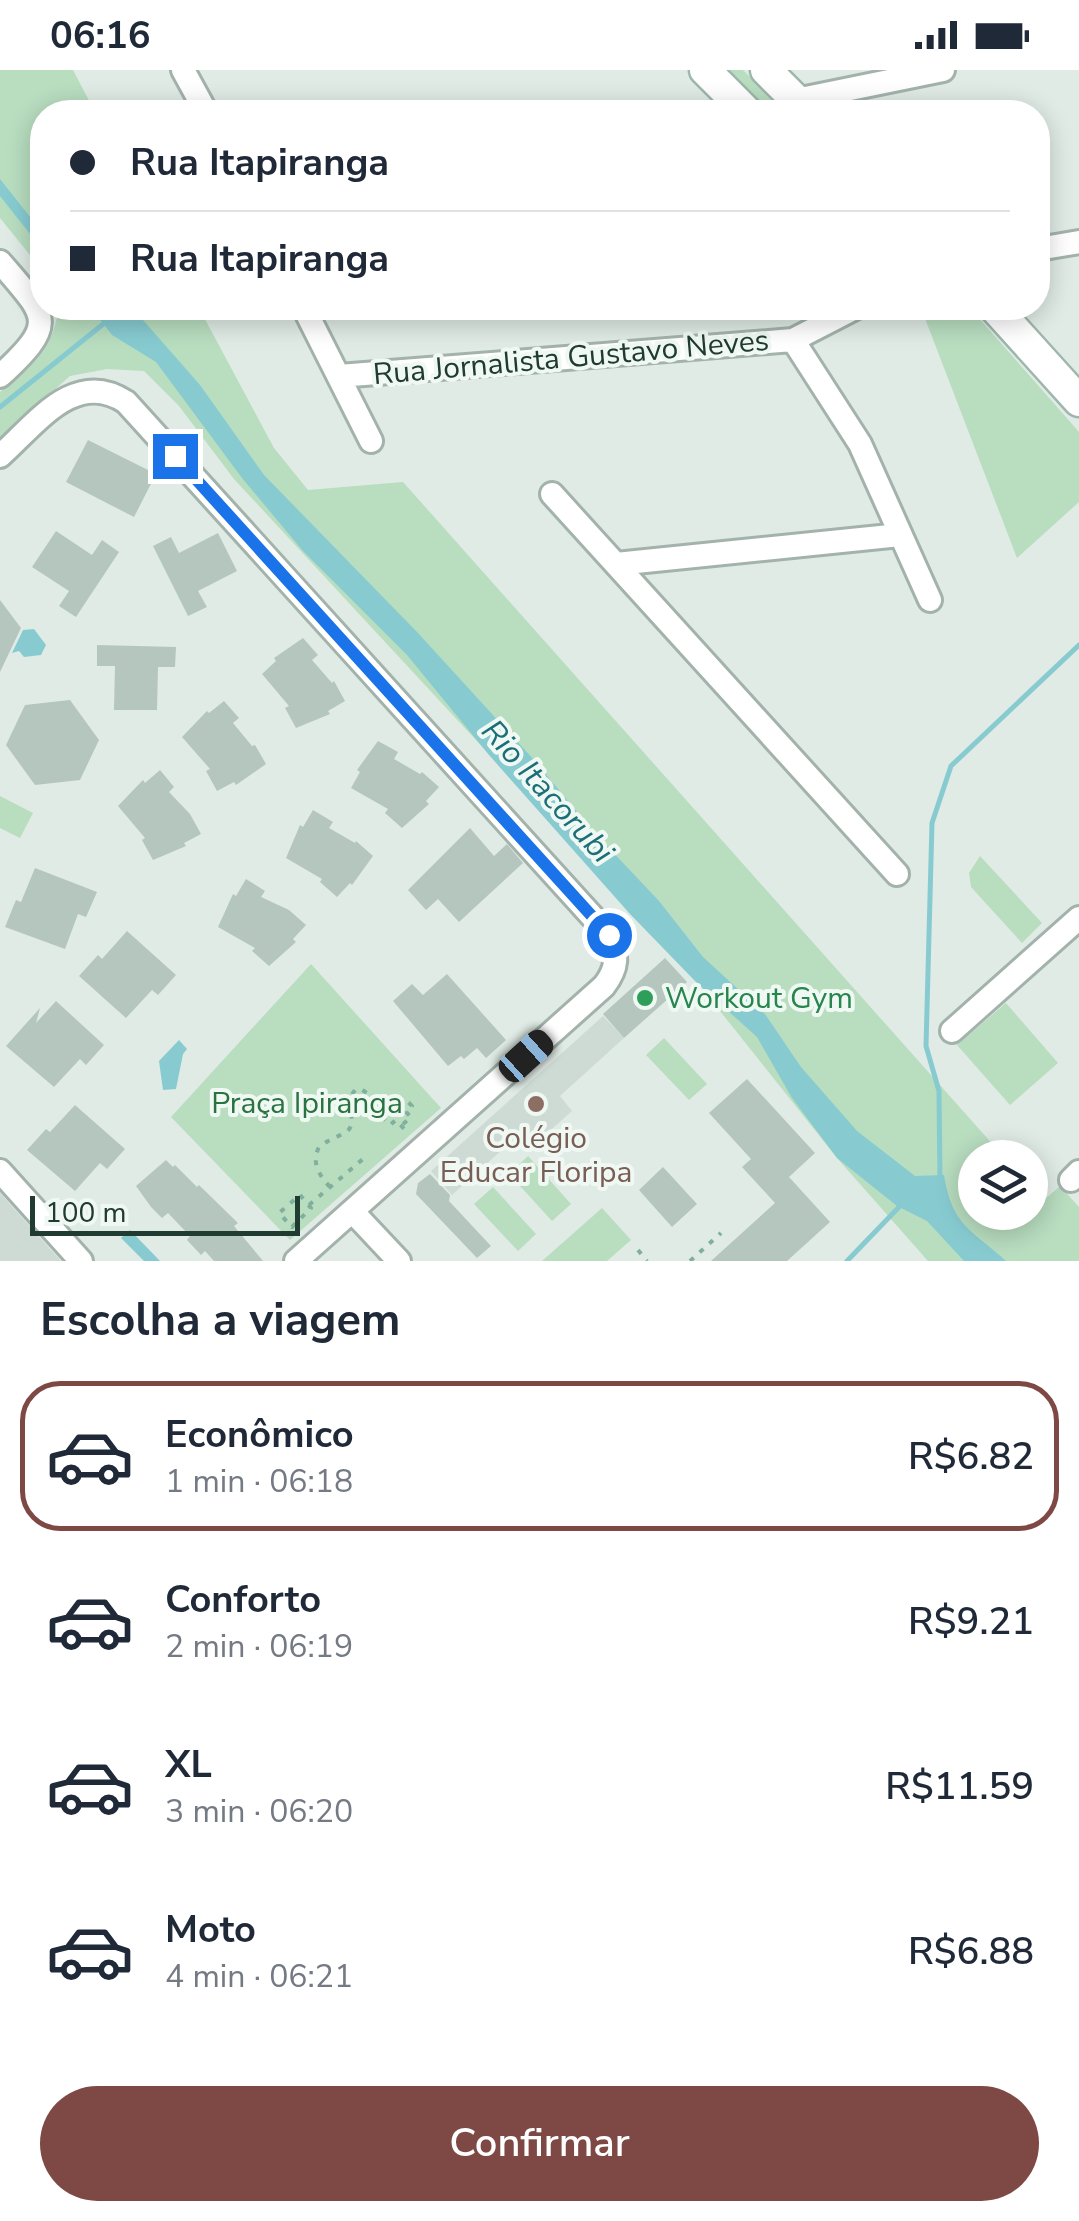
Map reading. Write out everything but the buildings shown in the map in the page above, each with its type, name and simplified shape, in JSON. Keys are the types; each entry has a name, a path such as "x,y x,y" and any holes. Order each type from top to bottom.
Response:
{"street":[{"path":"184,70 200,100"},
{"path":"706,70 735,100"},
{"path":"766,70 796,100"},
{"path":"826,100 943,70"},
{"path":"1050,247 1079,242"},
{"path":"0,262 30,298"},
{"path":"0,376 33,342 41,328 40,320"},
{"path":"310,320 371,441"},
{"name":"Rua Jornalista Gustavo Neves","path":"338,376 794,340 833,320"},
{"path":"1007,320 1079,401"},
{"path":"794,340 860,444 930,600"},
{"path":"0,456 69,396 98,389 112,392 126,402 596,920 615,948 614,974 604,986 296,1261"},
{"path":"552,494 898,874"},
{"path":"616,564 900,535"},
{"path":"952,1032 1079,918"},
{"path":"0,1171 81,1261"},
{"path":"352,1211 399,1261"}],"path":[{"path":"330,1187 316,1168 316,1154 326,1142 344,1136 352,1127 350,1094 361,1089 380,1102 388,1098 404,1098 412,1106 406,1112 410,1117 401,1126 396,1120 390,1125 379,1113 392,1102 388,1098"},
{"path":"309,1205 362,1159"},
{"path":"300,1195 309,1205 312,1208 292,1226 280,1213 300,1195"},
{"path":"690,1261 722,1233"},
{"path":"638,1250 647,1261"}],"shaded area":[{"name":"Colégio Educar Floripa","path":"603,1016 624,1038 560,1096 572,1111 534,1145 522,1132 452,1195 431,1171"},
{"path":"0,1193 61,1261 0,1261"}],"green space":[{"path":"0,70 73,70 89,100 30,100 30,255 0,218"},
{"path":"720,70 743,70 773,100 751,100"},
{"path":"56,320 205,320 274,448 308,490 403,482 989,1140 958,1140 958,1230 1048,1230 1048,1197 1060,1186 1079,1207 1079,1261 928,1261 837,1158 677,957 234,479 179,406 144,371 107,369 70,376 0,438 0,392 32,364 51,337"},
{"path":"926,320 981,320 1079,432 1079,502 1017,558"},
{"path":"0,796 33,813 20,838 0,828"},
{"path":"980,856 1042,923 1022,943 971,887 969,873"},
{"name":"Praça Ipiranga","path":"311,964 441,1108 290,1240 171,1117"},
{"path":"1006,1003 1058,1063 1010,1105 957,1045"},
{"path":"664,1038 707,1084 689,1100 646,1055"},
{"path":"528,1156 571,1204 552,1221 509,1174"},
{"path":"493,1187 536,1234 518,1251 474,1204"},
{"path":"602,1208 631,1240 607,1261 542,1261"}],"water":[{"path":"0,179 30,217 30,234 0,196"},
{"name":"Rio Itacorubi","path":"100,320 143,320 200,385 264,475 418,633 535,761 590,828 659,901 703,957 765,1014 801,1067 857,1131 915,1176 944,1175 958,1216 958,1230 970,1230 1006,1261 964,1261 927,1221 897,1206 837,1158 792,1098 757,1037 630,914 489,755 407,655 303,551 242,478 156,362 112,335"},
{"path":"34,629 46,645 41,655 24,657 19,651 12,653 23,630"},
{"path":"179,1040 187,1049 176,1089 163,1090 159,1061"},
{"path":"130,1230 160,1261 144,1261 121,1238"}],"waterway":[{"path":"0,407 107,321"},
{"path":"940,1182 939,1091 926,1046 932,823 951,766 1079,645"},
{"path":"847,1261 901,1205"}],"place":[{"name":"Workout Gym","path":"645,998"},
{"name":"Colégio Educar Floripa","path":"536,1104"}],"route":[{"path":"175,456 609,935"}]}
